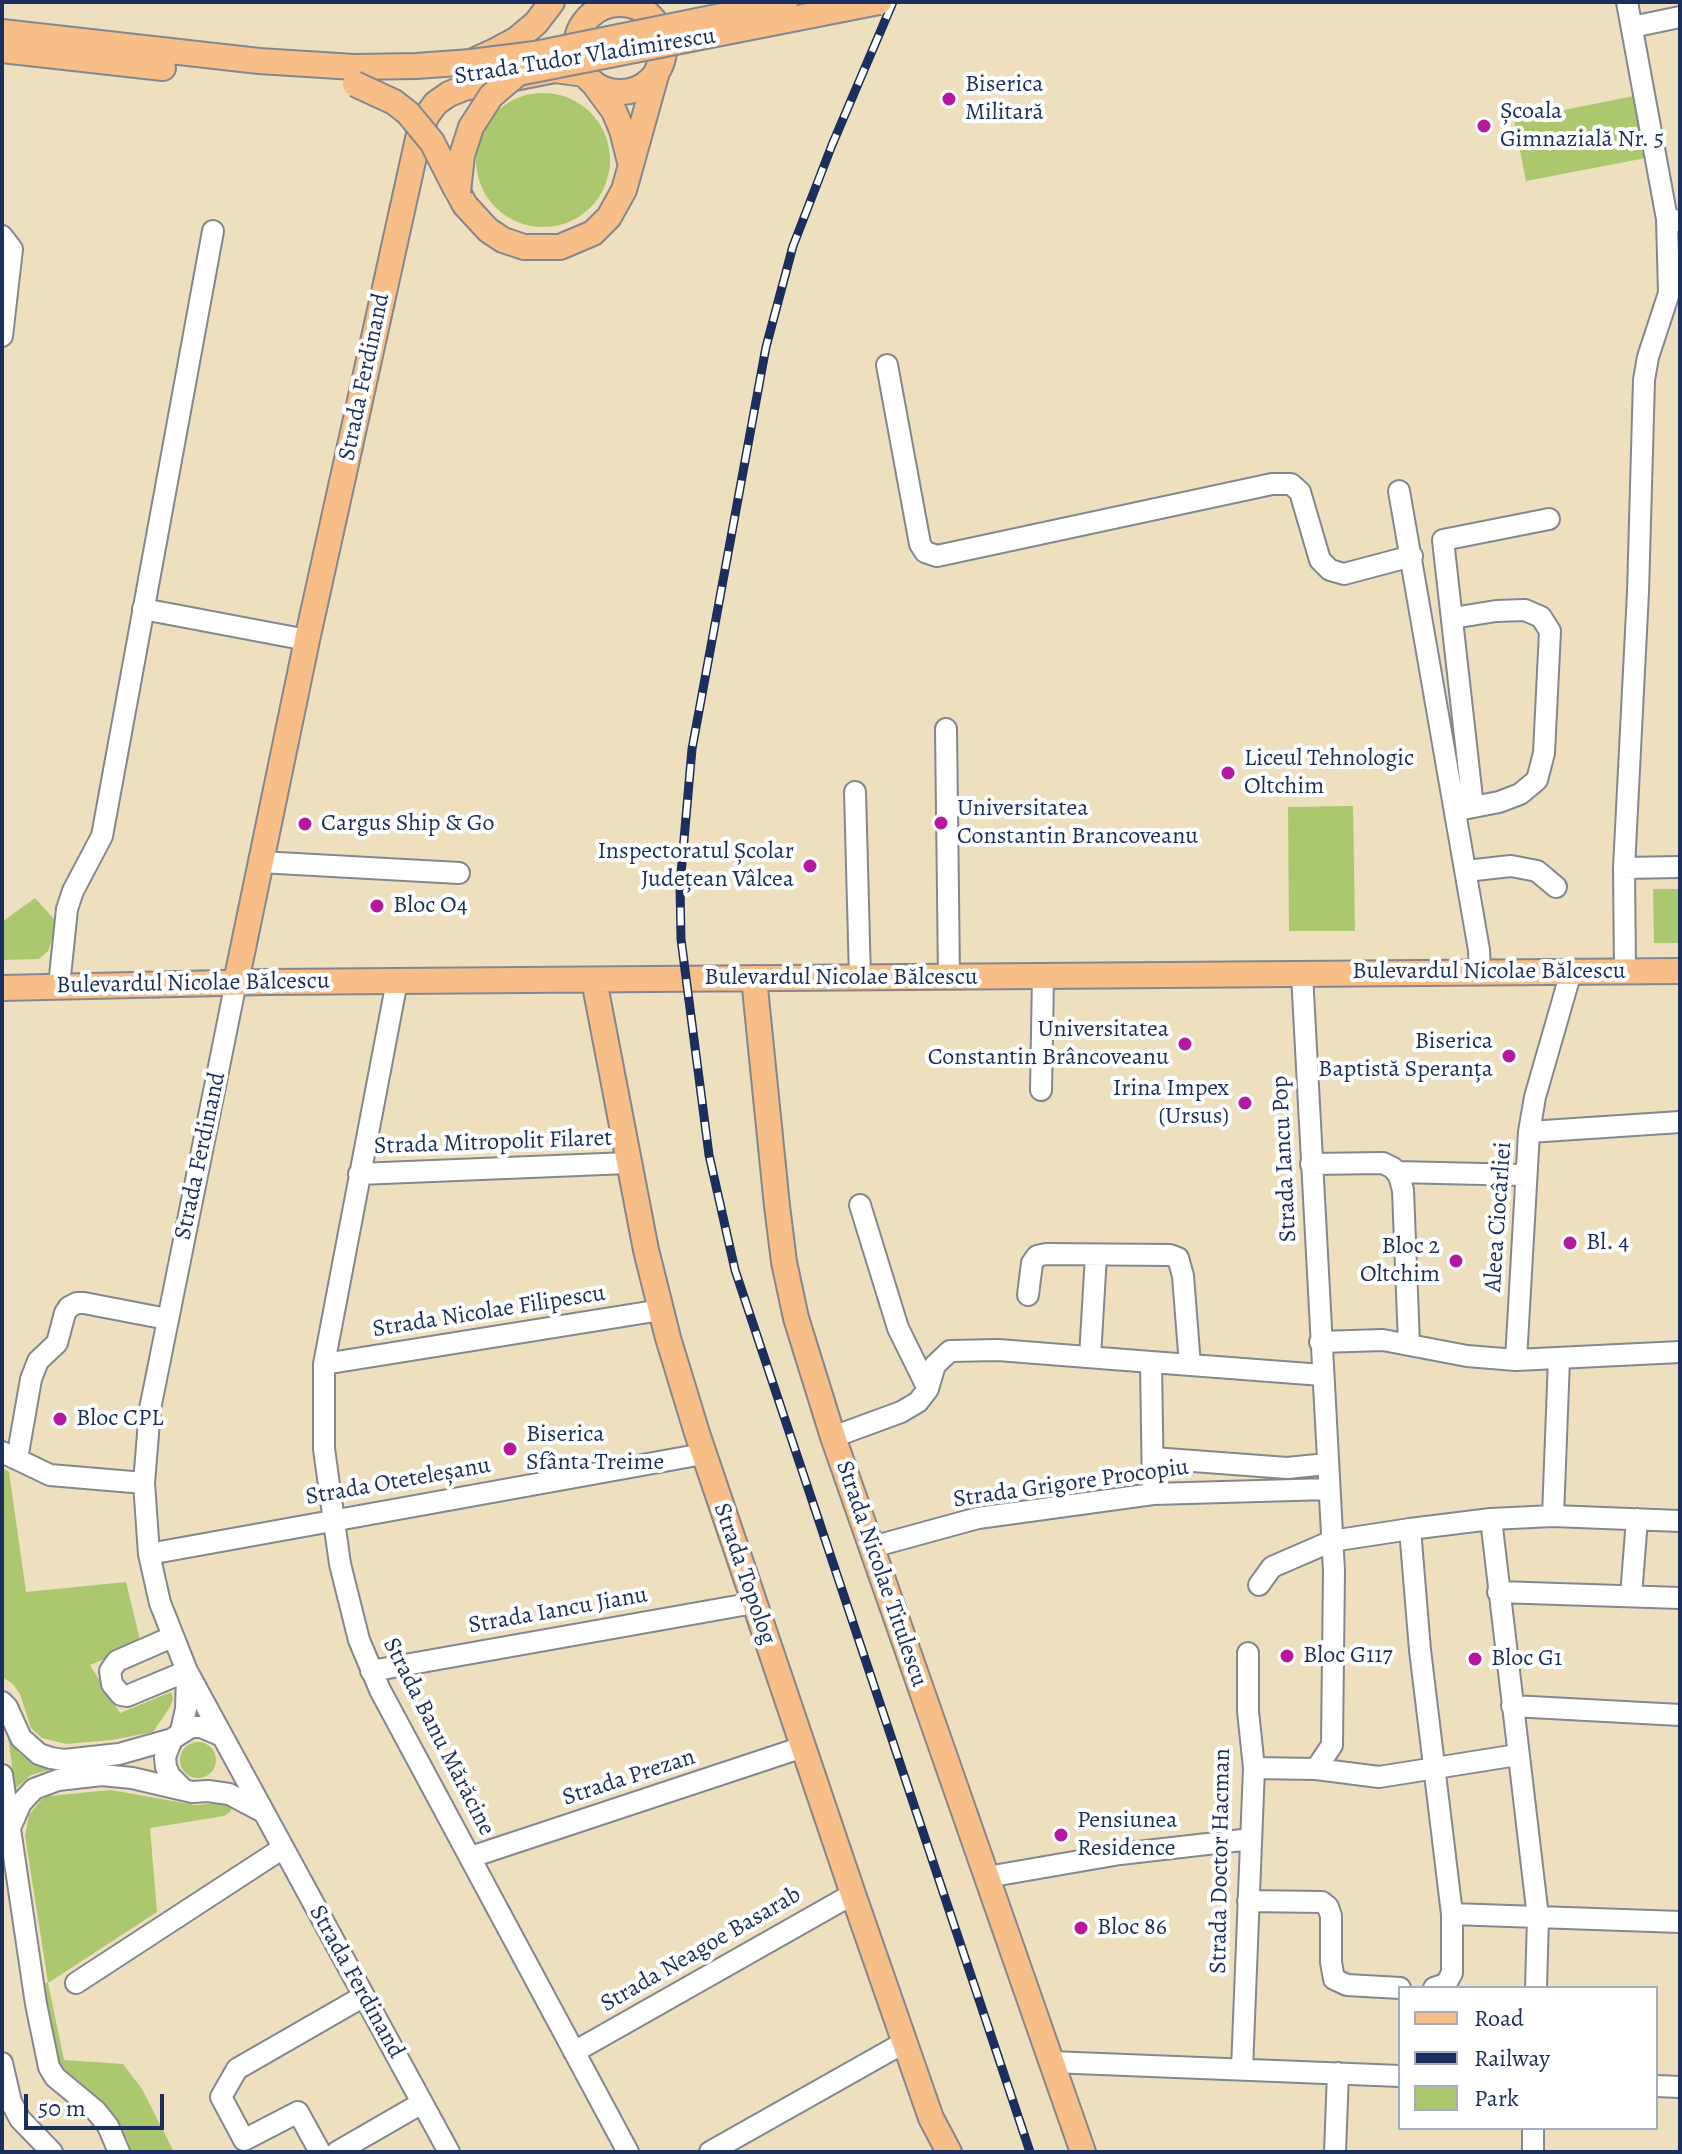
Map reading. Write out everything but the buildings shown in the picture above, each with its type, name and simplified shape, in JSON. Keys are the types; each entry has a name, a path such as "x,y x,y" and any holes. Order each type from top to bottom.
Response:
{"main road":[{"path":"471,62 517,39 536,23 552,2"},
{"name":"Strada Tudor Vladimirescu","path":"2,32 207,56 384,67 471,62 535,54 785,2"},
{"name":"Strada Tudor Vladimirescu","path":"2,50 193,71 355,84 439,81 522,74 879,2"},
{"path":"355,84 394,102 408,113 432,142 458,192 476,219 503,240 535,248 560,247 582,239 602,225 618,205 663,56 661,33 647,14 636,5 614,4 590,15 557,53 491,96 471,127 462,155 458,192"},
{"path":"590,15 577,57 588,78 614,111 630,165"},
{"path":"522,74 563,70 588,78 604,89 629,91 641,86 658,68"},
{"name":"Strada Ferdinand","path":"236,982 307,640 412,164 427,115 436,103 449,94 522,74"},
{"name":"Bulevardul Nicolae Bălcescu","path":"2,988 236,982 1680,971"},
{"name":"Strada Nicolae Titulescu","path":"754,978 784,1262 796,1318 833,1437 1083,2152"},
{"name":"Strada Topolog","path":"594,980 628,1163 661,1310 703,1454 931,2118 949,2152"}],"street":[{"path":"661,33 695,25 735,2"},
{"path":"1625,971 1624,868 1638,592 1644,380 1648,357 1669,293 1673,220 1627,2"},
{"path":"1632,27 1680,17"},
{"path":"59,986 67,909 102,836 213,231"},
{"path":"2,236 12,249 2,336"},
{"path":"887,365 920,544 925,552 937,556 1272,484 1291,484 1300,492 1320,560 1330,570 1344,574 1412,556"},
{"path":"1399,491 1464,808"},
{"path":"1480,973 1466,871 1453,618 1443,540 1549,519"},
{"path":"143,609 307,640"},
{"path":"1453,618 1525,610 1541,617 1550,631 1544,753 1537,780 1520,794 1499,802 1464,808"},
{"path":"946,729 949,977"},
{"path":"855,792 860,978"},
{"path":"260,862 459,873"},
{"path":"1466,871 1511,866 1537,871 1556,887"},
{"path":"1624,868 1680,867"},
{"path":"1529,1132 1535,1097 1571,972"},
{"name":"Strada Iancu Pop","path":"1302,974 1320,1342"},
{"path":"1041,1090 1043,976"},
{"name":"Strada Banu Mărăcine","path":"397,981 324,1364 323,1435 332,1519 349,1608 371,1671 628,2152"},
{"name":"Strada Ferdinand","path":"236,982 150,1409 144,1483 149,1554 160,1603 187,1671 449,2152"},
{"name":"Aleea Ciocârliei","path":"1516,1360 1529,1132 1680,1122"},
{"name":"Strada Mitropolit Filaret","path":"359,1174 628,1163"},
{"path":"1311,1164 1383,1163 1400,1181 1409,1344"},
{"path":"1400,1181 1526,1175"},
{"path":"860,1205 898,1328 928,1389"},
{"path":"1090,1357 1096,1255"},
{"path":"1028,1295 1032,1263 1037,1256 1170,1255 1178,1258 1183,1276 1190,1365"},
{"path":"144,1483 50,1475 9,1456 38,1361 57,1343 69,1307 84,1303 167,1319"},
{"name":"Strada Nicolae Filipescu","path":"324,1364 661,1310"},
{"path":"1316,1769 1332,1745 1334,1571 1320,1342 1361,1339 1409,1344 1467,1356 1516,1360 1680,1352"},
{"path":"833,1437 901,1412 918,1402 928,1389 935,1365 950,1351 998,1350 1322,1375"},
{"path":"1553,1516 1559,1359"},
{"path":"1151,1362 1153,1494"},
{"name":"Strada Oteteleșanu","path":"149,1554 703,1454"},
{"path":"1153,1458 1287,1468 1327,1464"},
{"name":"Strada Grigore Procopiu","path":"872,1547 978,1518 1153,1494 1329,1489"},
{"path":"1259,1585 1272,1567 1332,1541 1410,1529 1491,1519 1553,1516 1680,1521"},
{"path":"1491,1519 1538,1917 1536,1986"},
{"path":"1631,1596 1637,1519"},
{"path":"1410,1529 1420,1650 1452,1914 1452,1973 1446,1984 1440,1986"},
{"path":"1498,1592 1680,1598"},
{"name":"Strada Iancu Jianu","path":"371,1671 754,1603"},
{"path":"172,1637 117,1661 110,1671 112,1684 117,1692 127,1696 187,1671"},
{"name":"Strada Doctor Hacman","path":"1242,2069 1254,1768 1248,1711 1248,1653"},
{"name":"Strada Ferdinand","path":"184,1789 170,1776 165,1757 186,1709 187,1671"},
{"path":"2,1702 28,1745 51,1758 64,1760 119,1754 201,1727 226,1744 229,1771 224,1780 208,1791"},
{"path":"1512,1706 1680,1715"},
{"name":"Strada Prezan","path":"471,1857 803,1747"},
{"path":"1254,1768 1316,1769 1379,1777 1517,1755"},
{"path":"2,1775 6,1832 49,2067 55,2077 96,2111 108,2126 119,2152"},
{"path":"6,1832 21,1803 34,1789 58,1780 116,1775 200,1792 229,1794 263,1812"},
{"path":"987,1877 1120,1854 1251,1839"},
{"path":"76,1983 283,1848"},
{"name":"Strada Neagoe Basarab","path":"574,2052 853,1894"},
{"path":"1248,1901 1322,1902 1331,1916 1334,1979 1347,1985 1398,1988"},
{"path":"1452,1914 1680,1922"},
{"path":"320,2152 298,2112 244,2140 221,2097 237,2069 364,1996"},
{"path":"710,2152 905,2042"},
{"path":"1051,2062 1398,2076"},
{"path":"2,2063 11,2102 20,2119 52,2152"},
{"path":"1335,2152 1338,2073"},
{"path":"1658,2086 1680,2087"},
{"path":"337,2152 422,2103"},
{"path":"1533,2130 1533,2152"}],"green space":[{"path":"543,93 569,98 591,112 605,134 610,160 605,186 591,208 569,222 543,227 517,222 495,208 481,186 476,160 481,134 495,112 517,98"},
{"path":"1639,95 1651,157 1526,181 1514,120"},
{"path":"1353,806 1355,931 1289,931 1288,807"},
{"path":"1653,889 1680,889 1680,943 1654,943"},
{"path":"35,898 55,920 55,932 48,951 39,959 2,960 2,922"},
{"path":"2,1468 9,1472 26,1592 126,1582 141,1644 90,1665 120,1713 171,1692 173,1699 170,1707 153,1732 66,1744 42,1738 31,1728 20,1694 13,1684 2,1677"},
{"path":"8,1736 18,1752 28,1760 56,1768 31,1775 15,1789"},
{"path":"198,1742 211,1747 216,1760 211,1773 198,1778 185,1773 180,1760 185,1747"},
{"path":"111,1790 195,1805 222,1803 231,1807 231,1811 224,1816 150,1828 157,1912 48,1983 64,2060 123,2064 142,2089 173,2150 169,2152 130,2152 128,2141 109,2110 57,2065 42,1985 48,1982 25,1836 29,1815 41,1800 49,1796"}],"railway":[{"path":"893,2 793,246 766,347 692,749 680,885 681,939 709,1155 735,1270 1030,2152"}],"place":[{"name":"Biserica Militară","path":"949,99"},
{"name":"Școala Gimnazială Nr. 5","path":"1484,126"},
{"name":"Liceul Tehnologic Oltchim","path":"1228,773"},
{"name":"Universitatea Constantin Brancoveanu","path":"941,823"},
{"name":"Cargus Ship & Go","path":"305,824"},
{"name":"Inspectoratul Școlar Județean Vâlcea","path":"810,866"},
{"name":"Bloc O4","path":"377,906"},
{"name":"Universitatea Constantin Brâncoveanu","path":"1185,1044"},
{"name":"Biserica Baptistă Speranța","path":"1509,1056"},
{"name":"Irina Impex (Ursus)","path":"1245,1103"},
{"name":"Bl. 4","path":"1570,1243"},
{"name":"Bloc 2 Oltchim","path":"1456,1261"},
{"name":"Bloc CPL","path":"60,1419"},
{"name":"Biserica Sfânta Treime","path":"510,1449"},
{"name":"Bloc G117","path":"1287,1656"},
{"name":"Bloc G1","path":"1475,1659"},
{"name":"Pensiunea Residence","path":"1061,1835"},
{"name":"Bloc 86","path":"1081,1928"}]}
